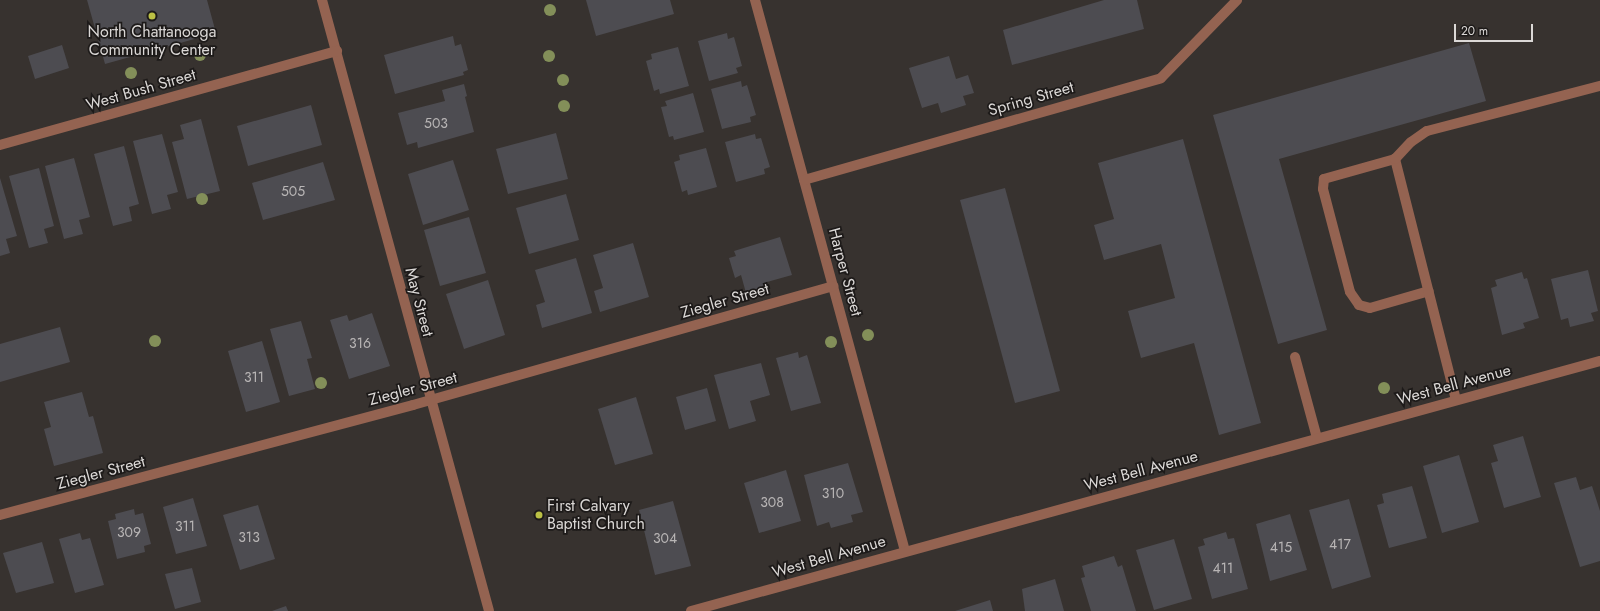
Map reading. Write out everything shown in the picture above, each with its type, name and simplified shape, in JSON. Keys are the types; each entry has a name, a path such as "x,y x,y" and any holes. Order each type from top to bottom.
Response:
{"street":[{"name":"May Street","path":"322,0 430,400 489,611"},
{"name":"Harper Street","path":"755,0 905,551"},
{"name":"Spring Street","path":"804,180 1161,78 1236,0"},
{"name":"West Bush Street","path":"0,145 337,51"},
{"path":"1429,291 1370,308 1359,305 1350,292 1323,189 1324,179 1395,159 1411,142 1427,131 1600,86"},
{"path":"1395,159 1456,400"},
{"name":"Ziegler Street","path":"0,515 430,400 833,286"},
{"path":"1295,357 1317,438"},
{"name":"West Bell Avenue","path":"691,611 1600,361"}],"building":[{"name":"North Chattanooga Community Center","path":"87,0 207,0 216,33 105,64"},
{"path":"586,0 670,0 674,14 596,36"},
{"path":"1104,0 1137,0 1144,29 1012,65 1003,30"},
{"path":"727,33 728,39 734,37 742,66 736,68 738,73 709,81 698,41"},
{"path":"453,36 455,46 461,44 468,70 463,72 464,75 395,94 384,55"},
{"path":"1469,43 1486,101 1279,159 1327,330 1278,344 1213,115"},
{"path":"62,45 69,68 35,79 28,56"},
{"path":"678,47 689,86 660,94 659,89 654,91 646,61 652,59 651,54"},
{"path":"949,56 956,79 968,75 974,93 963,96 966,105 941,113 938,103 922,108 909,68"},
{"path":"741,81 742,87 747,85 756,115 750,117 751,122 722,129 711,89"},
{"path":"464,84 467,96 465,97 474,132 418,148 417,142 407,145 398,113 445,101 442,90"},
{"path":"693,93 704,132 674,140 673,136 669,137 661,107 667,106 665,101"},
{"path":"311,105 322,145 248,166 237,126"},
{"path":"201,119 220,191 187,199 172,142 184,139 180,125"},
{"path":"556,133 568,179 508,194 496,149"},
{"path":"162,134 178,192 167,195 171,209 152,214 133,141"},
{"path":"755,134 756,139 761,138 770,167 764,169 765,174 736,182 725,142"},
{"path":"1183,139 1261,423 1219,435 1194,343 1141,358 1128,311 1175,298 1161,244 1104,260 1094,225 1114,219 1098,163"},
{"path":"124,146 139,204 129,207 132,221 113,226 94,154"},
{"path":"706,148 717,187 688,195 687,190 682,192 674,162 680,160 679,155"},
{"path":"74,158 90,217 79,220 83,234 64,239 45,166"},
{"path":"453,160 469,210 423,225 408,174"},
{"path":"323,162 335,200 263,220 252,183"},
{"path":"39,168 54,226 44,229 48,243 29,248 9,176"},
{"path":"0,178 17,236 6,239 10,253 0,256"},
{"path":"1005,188 1060,391 1015,403 960,200"},
{"path":"566,194 579,240 529,254 516,208"},
{"path":"469,217 486,273 440,286 424,230"},
{"path":"780,237 792,275 767,282 768,286 746,293 741,275 735,278 729,258 736,256 734,251"},
{"path":"633,243 649,297 600,312 594,291 603,288 593,255"},
{"path":"576,258 592,313 542,328 536,305 545,302 535,270"},
{"path":"1588,270 1598,311 1591,313 1594,321 1570,327 1568,318 1561,320 1551,279"},
{"path":"1522,272 1524,279 1527,278 1539,318 1523,323 1525,328 1502,335 1491,288 1497,286 1495,280"},
{"path":"488,280 505,335 464,349 446,294"},
{"path":"372,313 390,366 349,379 330,320 347,315 349,321"},
{"path":"301,321 312,358 307,359 315,389 289,396 270,329"},
{"path":"60,327 70,362 0,382 0,344"},
{"path":"262,341 280,402 246,412 228,351"},
{"path":"798,352 799,358 807,355 821,403 791,411 776,358"},
{"path":"761,363 770,395 750,401 756,421 729,429 714,375"},
{"path":"707,388 716,421 685,430 676,397"},
{"path":"82,392 89,417 93,416 103,453 54,466 44,429 51,427 44,402"},
{"path":"636,397 653,454 615,465 598,409"},
{"path":"1523,436 1541,497 1504,508 1491,463 1498,461 1493,445"},
{"path":"1459,455 1479,522 1442,533 1423,466"},
{"path":"848,463 863,512 851,515 853,522 831,528 829,522 817,526 804,475"},
{"path":"786,470 801,521 759,533 744,483"},
{"path":"1576,477 1580,490 1592,486 1600,511 1600,561 1580,567 1554,483"},
{"path":"1412,486 1427,538 1389,548 1377,505 1384,503 1382,494"},
{"path":"193,498 207,546 176,554 163,507"},
{"path":"1349,499 1371,577 1332,589 1309,510"},
{"path":"673,501 691,566 655,575 639,510"},
{"path":"258,505 275,559 240,570 223,515"},
{"path":"134,509 135,515 143,513 151,544 144,546 145,552 117,559 108,521 116,519 115,514"},
{"path":"1290,514 1307,570 1270,581 1256,524"},
{"path":"1226,532 1228,539 1234,538 1248,589 1212,599 1198,547 1205,545 1203,539"},
{"path":"80,533 82,540 90,538 104,585 75,593 59,539"},
{"path":"1174,539 1192,599 1154,610 1136,550"},
{"path":"42,542 54,583 16,593 3,553"},
{"path":"1114,556 1118,567 1122,565 1136,611 1091,611 1081,578 1085,577 1082,566"},
{"path":"192,568 201,602 175,609 165,574"},
{"path":"1055,579 1064,611 1025,611 1022,589"},
{"path":"990,600 993,611 955,611"},
{"path":"286,606 288,611 272,611"}],"place":[{"name":"North Chattanooga Community Center","path":"152,16"},
{"name":"First Calvary Baptist Church","path":"539,515"}]}
